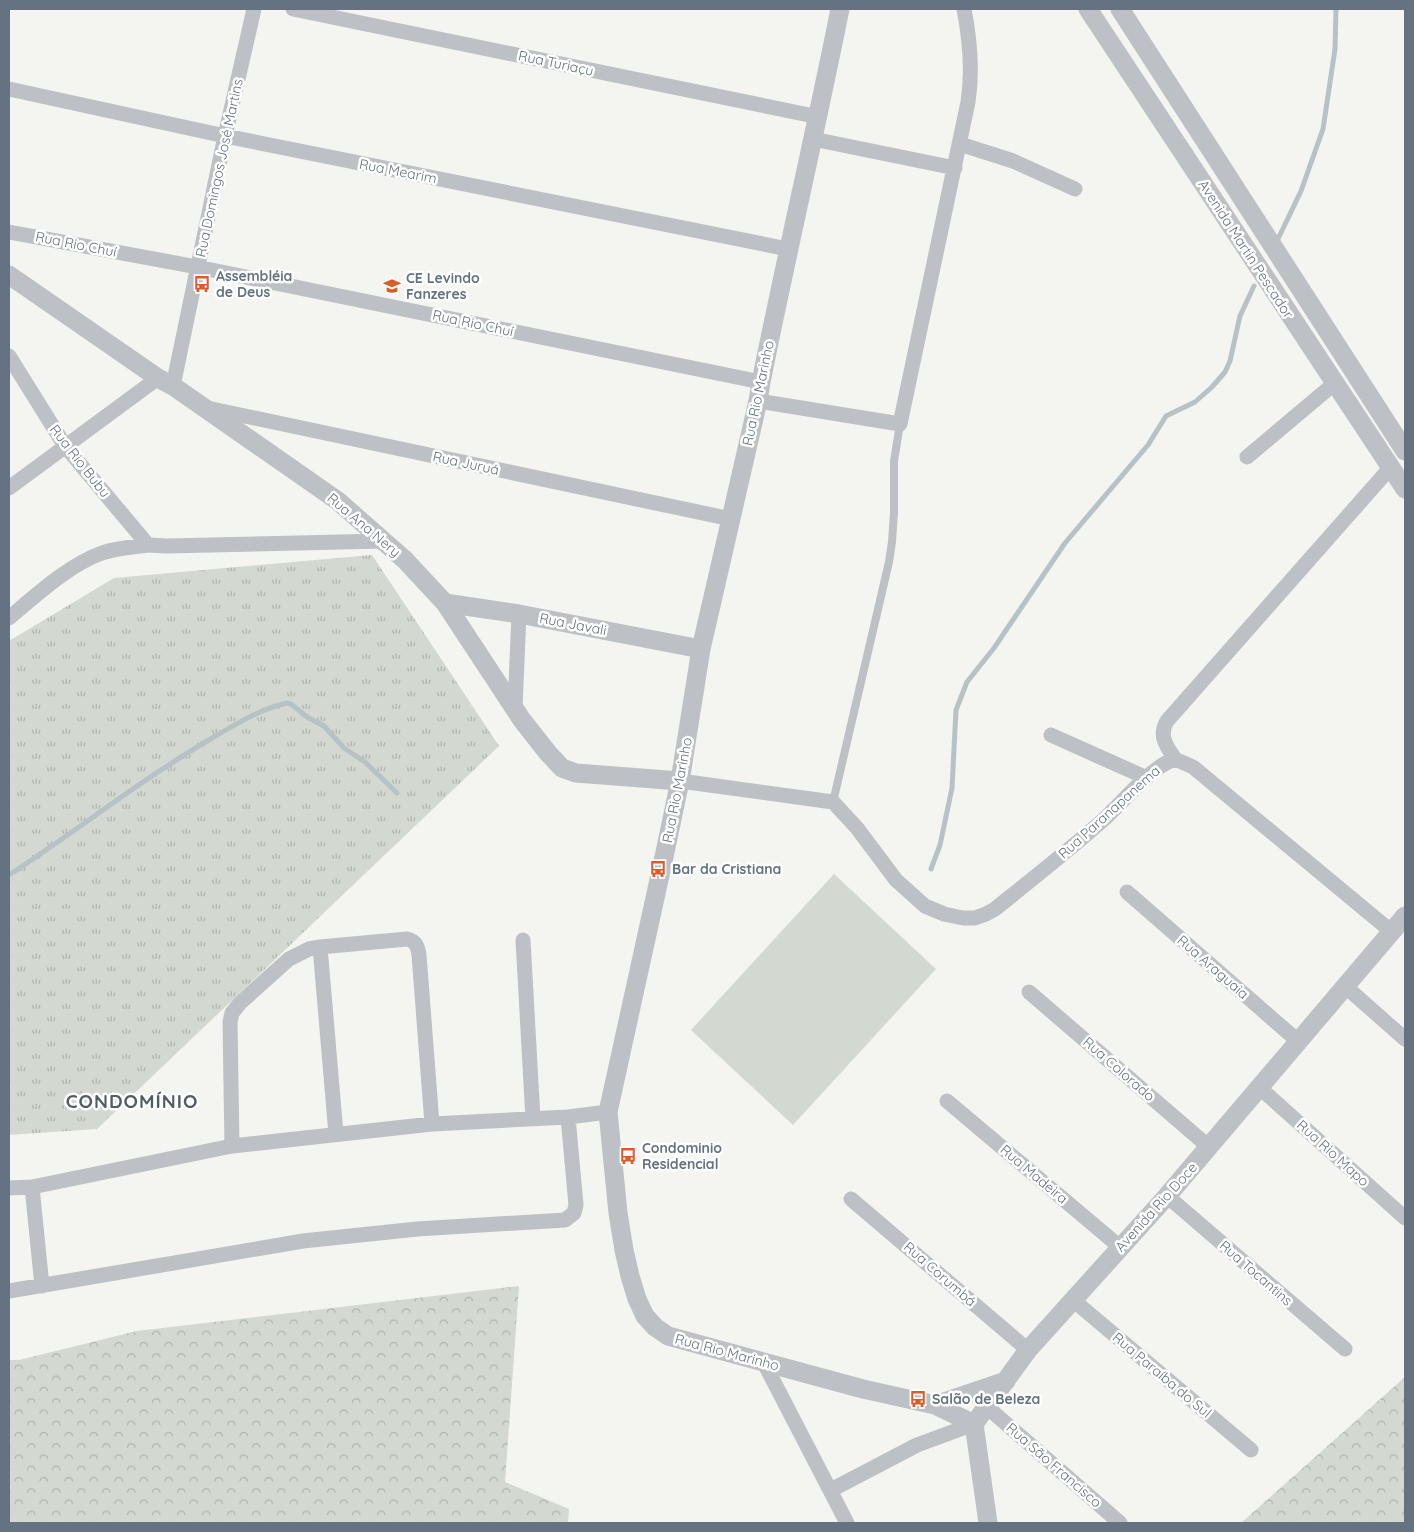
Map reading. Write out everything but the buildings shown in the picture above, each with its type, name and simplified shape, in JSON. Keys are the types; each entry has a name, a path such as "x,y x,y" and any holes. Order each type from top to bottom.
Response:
{"street":[{"name":"Rua Domingos José Martins","path":"166,382 197,267 254,9"},
{"name":"Rua Turiaçu","path":"293,9 819,117"},
{"name":"Rua Rio Marinho","path":"840,9 819,117 788,249 760,382 758,402 701,649 680,781 608,1112 624,1250 636,1298 645,1316 655,1326 668,1336 863,1389 935,1405 974,1424"},
{"path":"758,402 900,424 968,102 971,72 970,49 964,9"},
{"name":"Avenida Martin Pescador","path":"1088,9 1405,489"},
{"name":"Avenida Martin Pescador","path":"1120,9 1405,452"},
{"name":"Rua Mearim","path":"9,89 225,136 788,249"},
{"path":"813,139 955,168"},
{"path":"960,144 1013,161 1075,189"},
{"name":"Rua Rio Chuí","path":"9,232 197,267 760,382"},
{"name":"Rua Ana Nery","path":"9,275 338,501 384,541 445,602 522,720 562,768 576,773 680,781"},
{"name":"Rua Rio Bubu","path":"9,356 65,446 148,545"},
{"path":"9,488 65,446 166,382"},
{"path":"1247,457 1335,383"},
{"name":"Rua Juruá","path":"201,407 731,519"},
{"path":"1175,759 1163,739 1164,726 1167,721 1391,467"},
{"path":"9,618 68,571 86,559 104,552 148,545 384,541"},
{"name":"Rua Javali","path":"445,602 519,614 701,649"},
{"path":"515,708 519,614"},
{"path":"1051,735 1147,778"},
{"name":"Rua Paranapanema","path":"833,802 857,828 896,880 925,906 944,914 962,918 975,918 995,909 1101,822 1162,764 1175,759 1193,768 1392,932"},
{"path":"680,781 833,802"},
{"name":"Rua Araguaia","path":"1127,892 1299,1042"},
{"name":"Avenida Rio Doce","path":"974,1424 1028,1350 1260,1088 1405,916"},
{"path":"232,1146 229,1034 232,1013 240,1003 289,959 320,946 407,939 412,940 416,944 419,955 432,1124"},
{"path":"523,940 532,1119"},
{"path":"320,946 336,1134"},
{"path":"1346,987 1405,1039"},
{"name":"Rua Colorado","path":"1029,992 1209,1146"},
{"name":"Rua Rio Mapo","path":"1260,1088 1405,1218"},
{"name":"Rua Madeira","path":"947,1101 1120,1247"},
{"path":"9,1188 32,1187 232,1146 432,1124 568,1117 608,1112"},
{"path":"9,1291 303,1241 417,1229 565,1220 574,1214 576,1205 568,1117"},
{"path":"32,1187 42,1286"},
{"name":"Rua Tocantins","path":"1166,1196 1345,1349"},
{"name":"Rua Corumbá","path":"851,1199 1028,1350"},
{"name":"Rua Paraíba do Sul","path":"1073,1300 1251,1450"},
{"path":"763,1361 847,1523"},
{"path":"935,1405 1006,1381"},
{"name":"Rua São Francisco","path":"988,1407 1120,1523"},
{"path":"831,1490 917,1446 974,1424 988,1523"}],"lane":[{"path":"833,802 889,562 894,512 894,461 900,424"}],"green space":[{"path":"372,555 499,746 97,1129 9,1135 9,641 114,578"},
{"path":"834,874 936,969 793,1125 691,1030"},
{"path":"519,1286 505,1482 569,1509 568,1523 9,1523 9,1360 19,1360 137,1331"},
{"path":"1405,1377 1405,1523 1241,1523"}],"waterway":[{"path":"1277,241 1301,191 1323,129 1335,49 1336,9"},
{"path":"931,869 940,845 952,788 956,710 967,682 994,648 1065,543 1148,445 1166,416 1195,402 1225,372 1230,361 1240,316 1254,286"},
{"path":"9,875 188,753 249,717 287,703 324,726 344,748 365,762 397,793"}],"place":[{"name":"Assembléia de Deus","path":"202,284"},
{"name":"CE Levindo Fanzeres","path":"392,286"},
{"name":"Bar da Cristiana","path":"658,869"},
{"name":"Condominio Residencial","path":"628,1156"},
{"name":"Salão de Beleza","path":"918,1399"}],"district":[{"name":"CONDOMÍNIO","path":"132,1101"}]}
